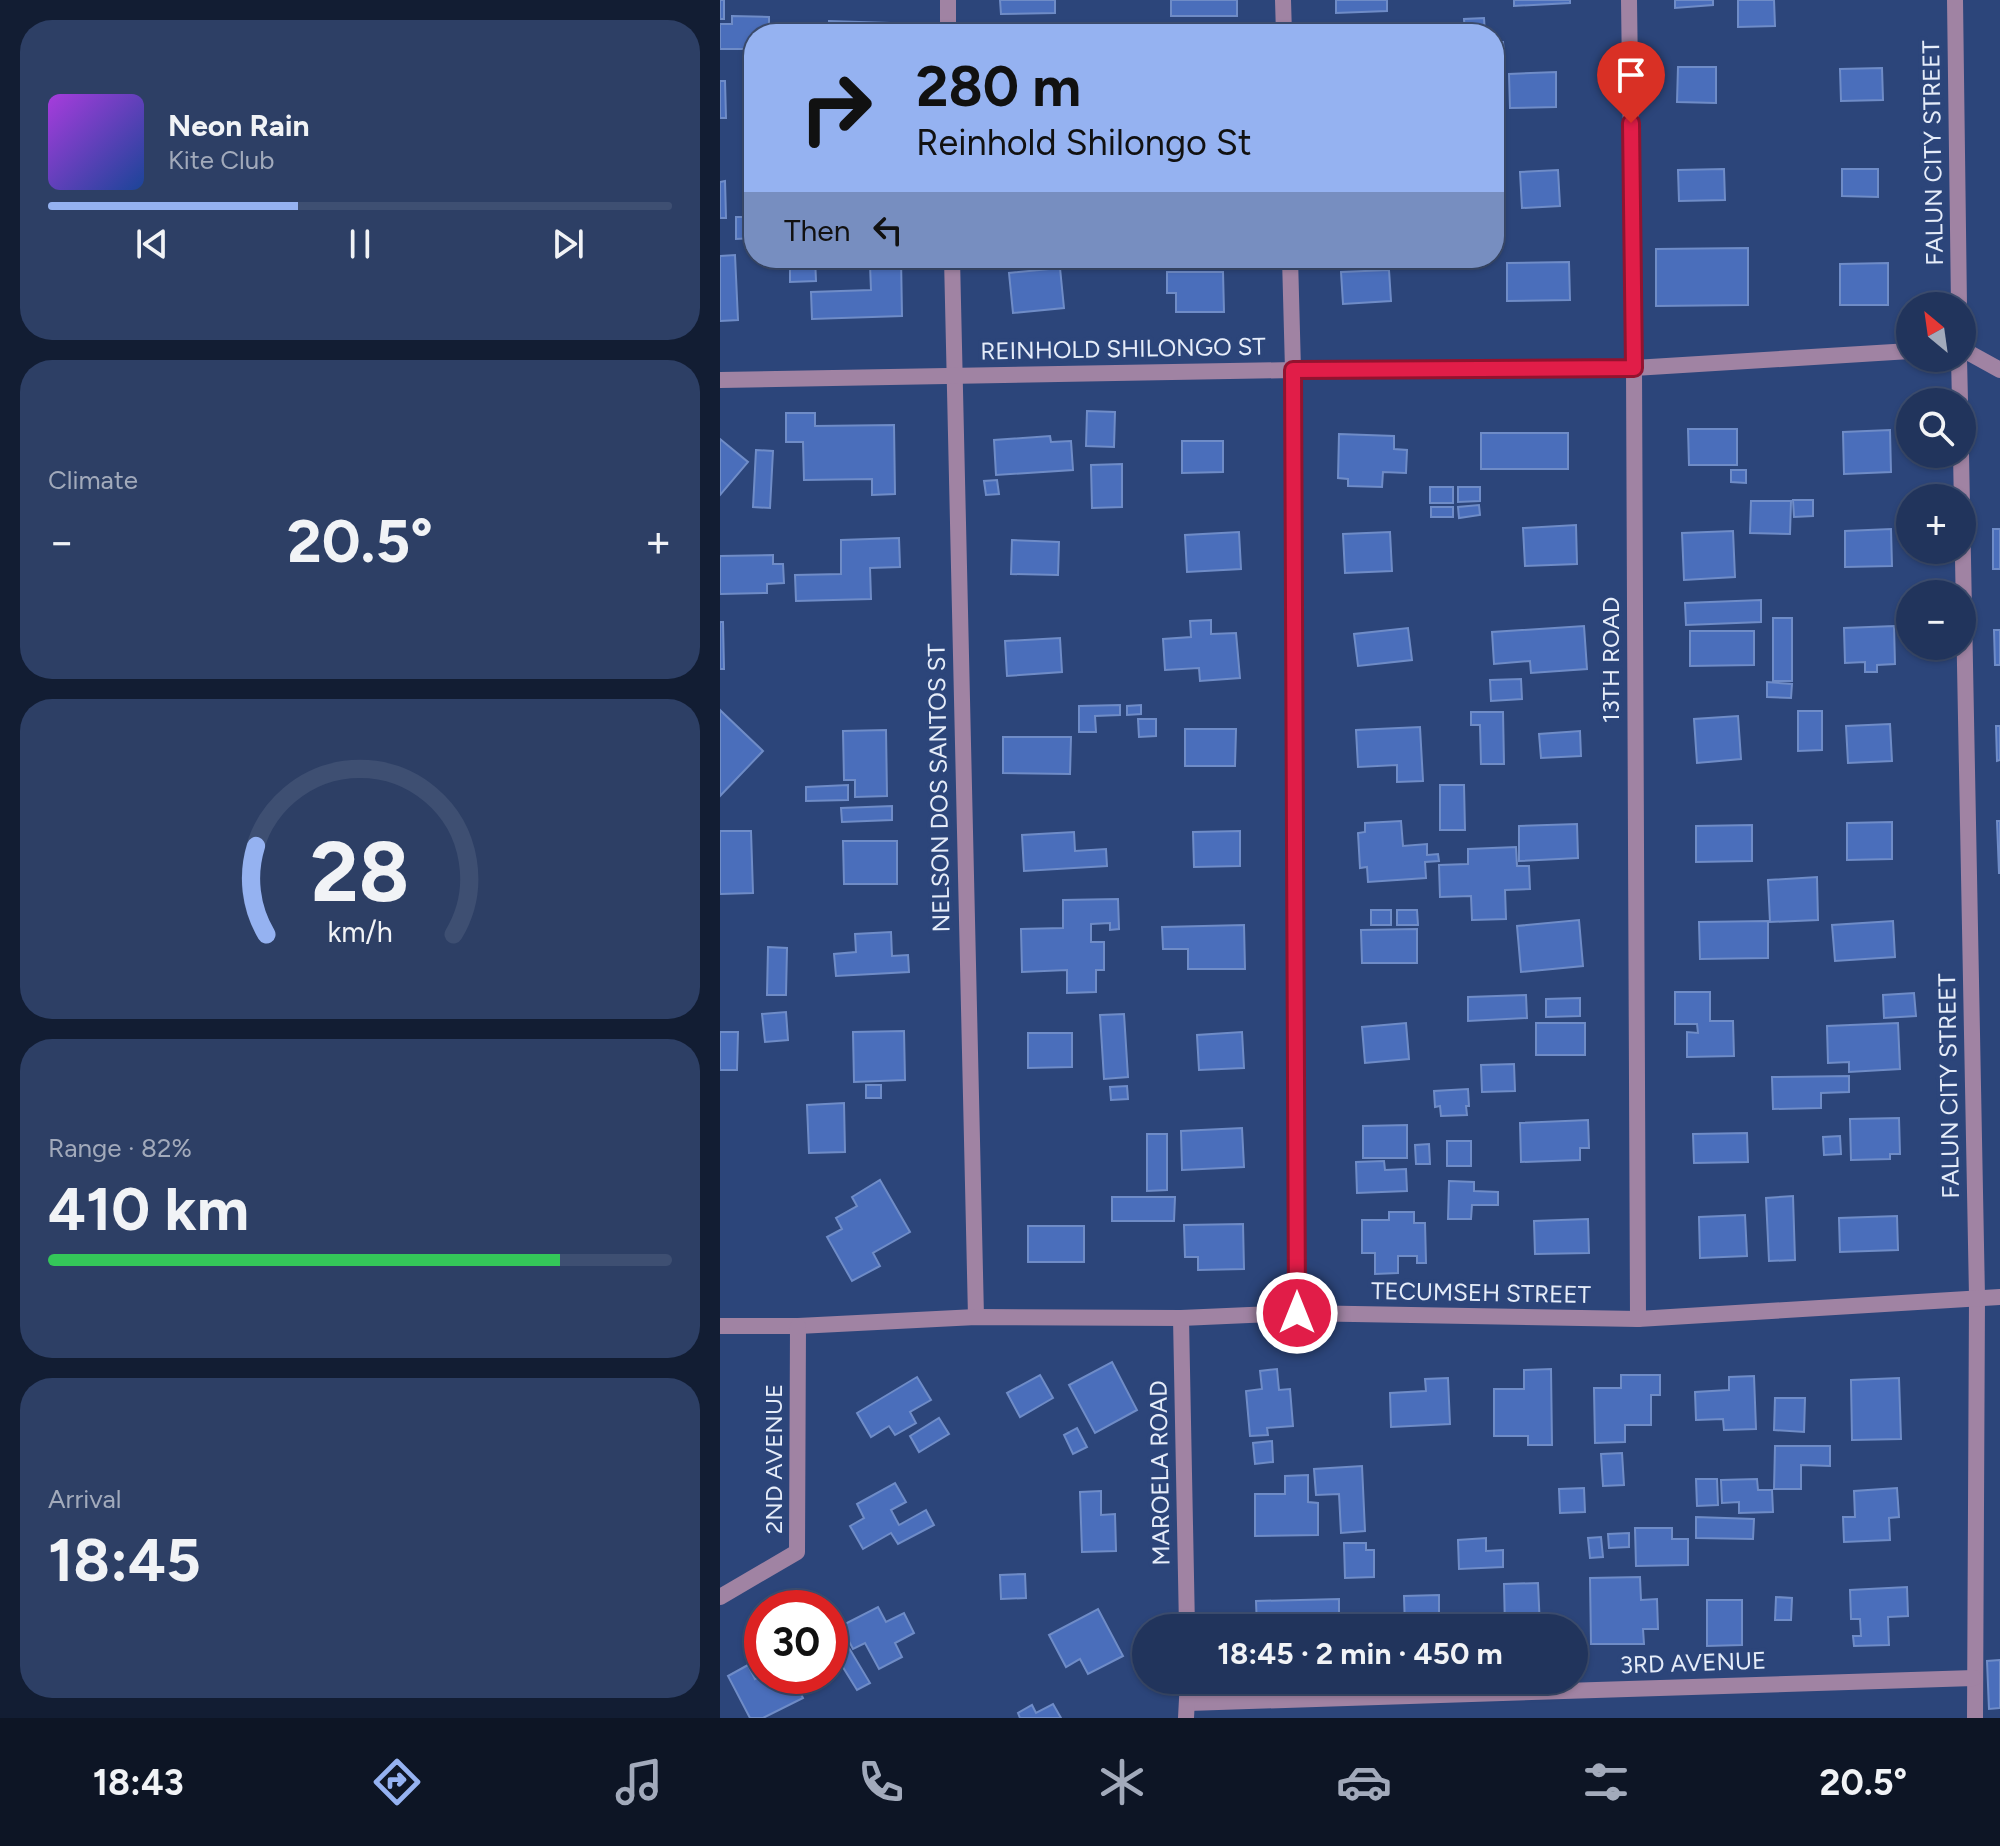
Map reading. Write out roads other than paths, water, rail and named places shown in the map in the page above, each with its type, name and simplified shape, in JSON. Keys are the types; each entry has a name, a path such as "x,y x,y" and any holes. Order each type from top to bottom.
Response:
{"street":[{"path":"948,0 948,24"},
{"path":"1283,0 1284,24"},
{"name":"13TH ROAD","path":"1629,0 1634,368 1638,1319"},
{"name":"FALUN CITY STREET","path":"1955,0 1959,292"},
{"name":"NELSON DOS SANTOS ST","path":"952,268 976,1317"},
{"path":"1290,268 1297,1313"},
{"name":"REINHOLD SHILONGO ST","path":"720,380 1293,370 1634,368 1896,352"},
{"path":"1976,357 2000,370"},
{"name":"FALUN CITY STREET","path":"1961,468 1977,1297 1975,1718"},
{"name":"TECUMSEH STREET","path":"720,1326 798,1326 976,1317 1181,1318 1297,1313 1638,1319 2000,1297"},
{"name":"MAROELA ROAD","path":"1181,1318 1187,1614"},
{"name":"2ND AVENUE","path":"720,1597 797,1552 798,1326"},
{"name":"3RD AVENUE","path":"1187,1710 1974,1678"}]}
